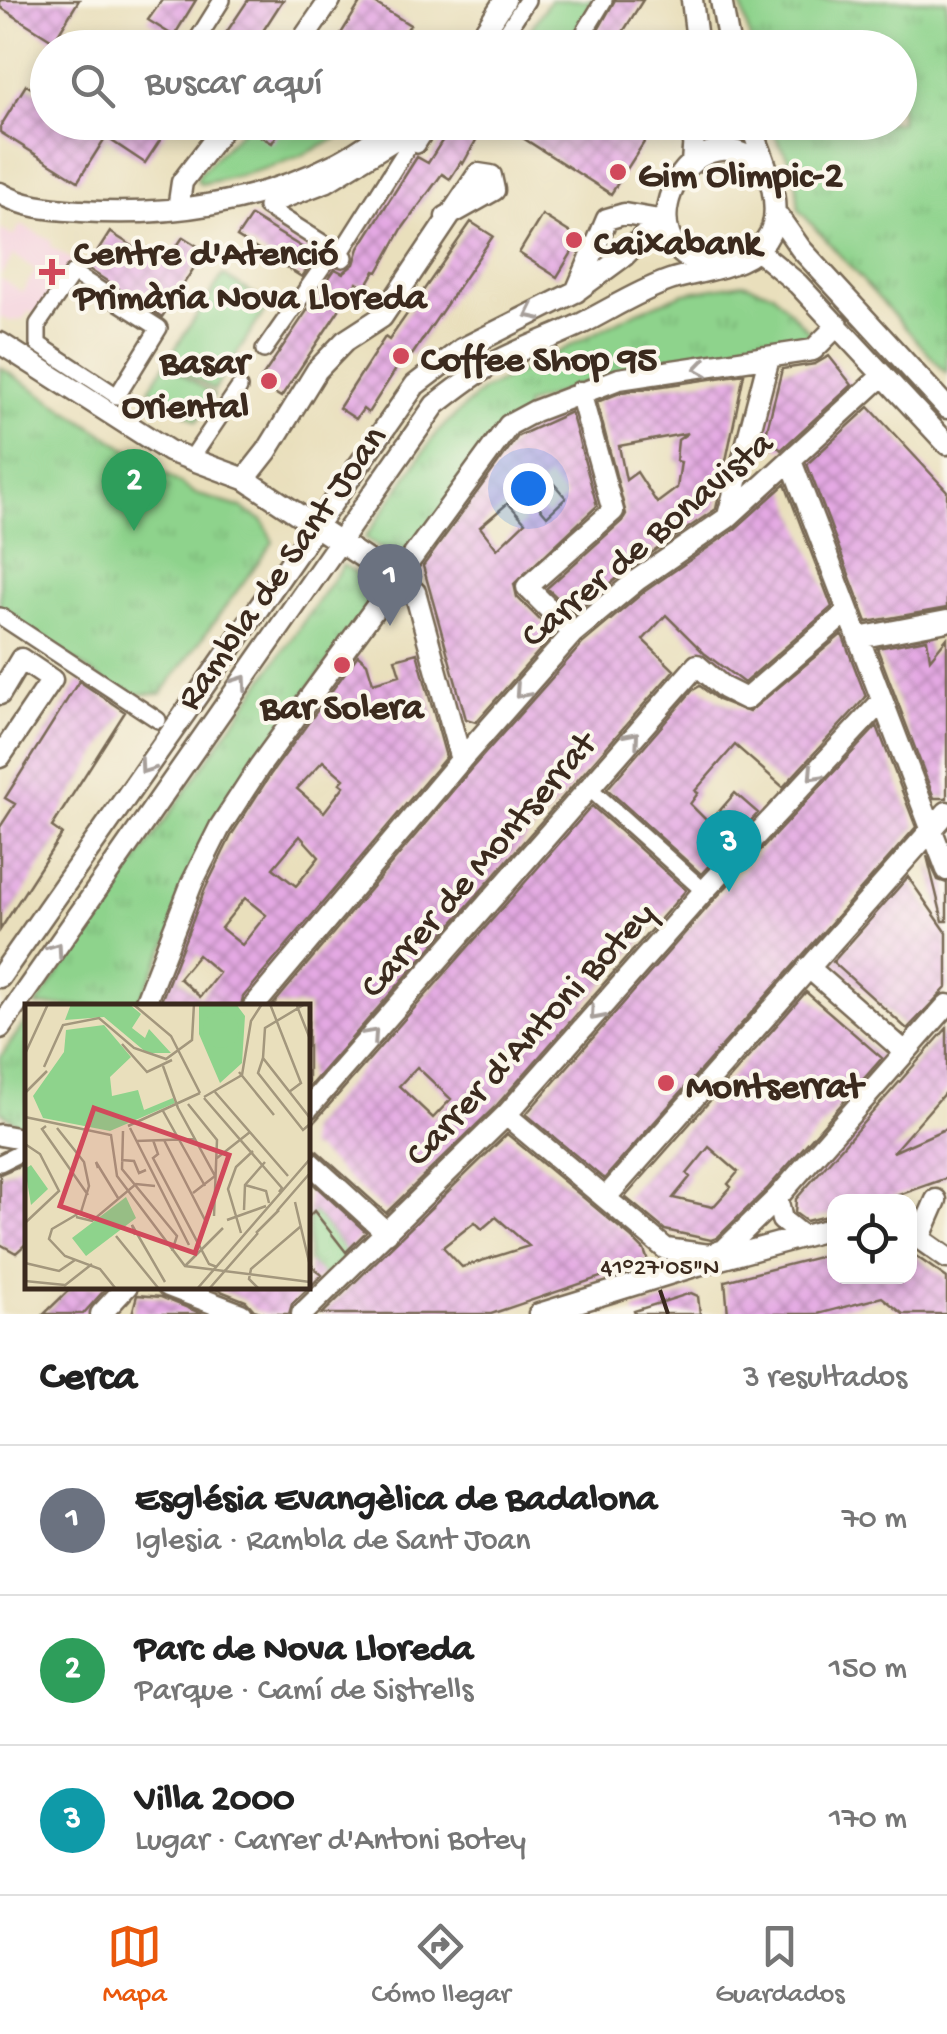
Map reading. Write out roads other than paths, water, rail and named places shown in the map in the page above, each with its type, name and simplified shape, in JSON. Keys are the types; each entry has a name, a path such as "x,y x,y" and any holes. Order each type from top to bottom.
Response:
{"street":[{"path":"203,30 222,0"},
{"path":"309,30 330,0"},
{"path":"485,30 504,0"},
{"path":"508,30 528,0"},
{"path":"586,30 604,0"},
{"path":"692,0 696,30"},
{"path":"721,0 727,30"},
{"path":"178,208 182,182 214,140"},
{"path":"4,200 39,208 115,213 178,208 260,194 337,164 383,140"},
{"path":"390,140 327,184 266,207 340,254 412,140"},
{"path":"264,350 330,256 343,260 421,140"},
{"name":"Rambla de Sant Joan","path":"0,977 415,385 462,349 576,292 624,256 662,217 670,193 692,163 694,140"},
{"path":"755,140 775,212 801,249 947,408"},
{"path":"692,163 725,147 750,154 764,170"},
{"path":"775,212 770,233 757,250 798,284 947,444"},
{"path":"576,292 607,219 624,214 662,217 670,240 687,259 718,267"},
{"path":"245,479 268,450 317,370 345,341 382,317 446,217"},
{"name":"Rambla de Sant Joan","path":"0,1028 435,404 498,361 591,319 624,298 738,261 757,250"},
{"path":"73,273 159,328 116,396 45,351 36,334 38,324 73,273"},
{"path":"145,1004 192,884 220,827 259,767 509,426 580,392 619,379 812,350 838,325"},
{"path":"0,343 169,451 245,479 397,577 414,592 461,760"},
{"path":"727,518 769,358"},
{"name":"Carrer de Bonavista","path":"256,1004 573,634 637,580 727,518 883,375"},
{"path":"191,459 239,388"},
{"path":"573,634 526,587 612,510 580,392"},
{"path":"790,461 947,870"},
{"name":"Carrer de Montserrat","path":"310,1106 697,665 724,688 746,698 848,611"},
{"path":"0,616 158,720"},
{"path":"858,638 947,622"},
{"path":"0,694 22,660 52,680 0,756"},
{"name":"Carrer d'Antoni Botey","path":"302,1314 506,1115 704,891 881,702"},
{"path":"589,788 704,891"},
{"path":"606,1197 947,812"},
{"path":"808,967 905,1052"},
{"path":"506,1115 666,1249 709,1255 724,1250 777,1198 947,1005"},
{"path":"0,1134 25,1139"},
{"path":"0,1163 25,1150"},
{"path":"310,1163 387,1233"},
{"path":"777,1198 782,1220 802,1236"},
{"path":"917,1206 942,1198"},
{"path":"917,1231 942,1198"},
{"path":"539,1314 827,1230"},
{"path":"917,1237 947,1258"},
{"path":"660,1277 668,1267 666,1249"},
{"path":"101,1314 124,1289"},
{"path":"176,1289 242,1314"}],"place":[{"name":"Gim Olimpic-2","path":"618,172"},
{"name":"Caixabank","path":"574,240"},
{"name":"Centre d'Atenció Primària Nova Lloreda","path":"52,272"},
{"name":"Coffee Shop 95","path":"401,356"},
{"name":"Basar Oriental","path":"269,381"},
{"name":"Parc de Nova Lloreda","path":"134,531"},
{"name":"Església Evangèlica de Badalona","path":"390,626"},
{"name":"Bar Solera","path":"342,665"},
{"name":"Villa 2000","path":"729,892"},
{"name":"Montserrat","path":"666,1083"}]}
